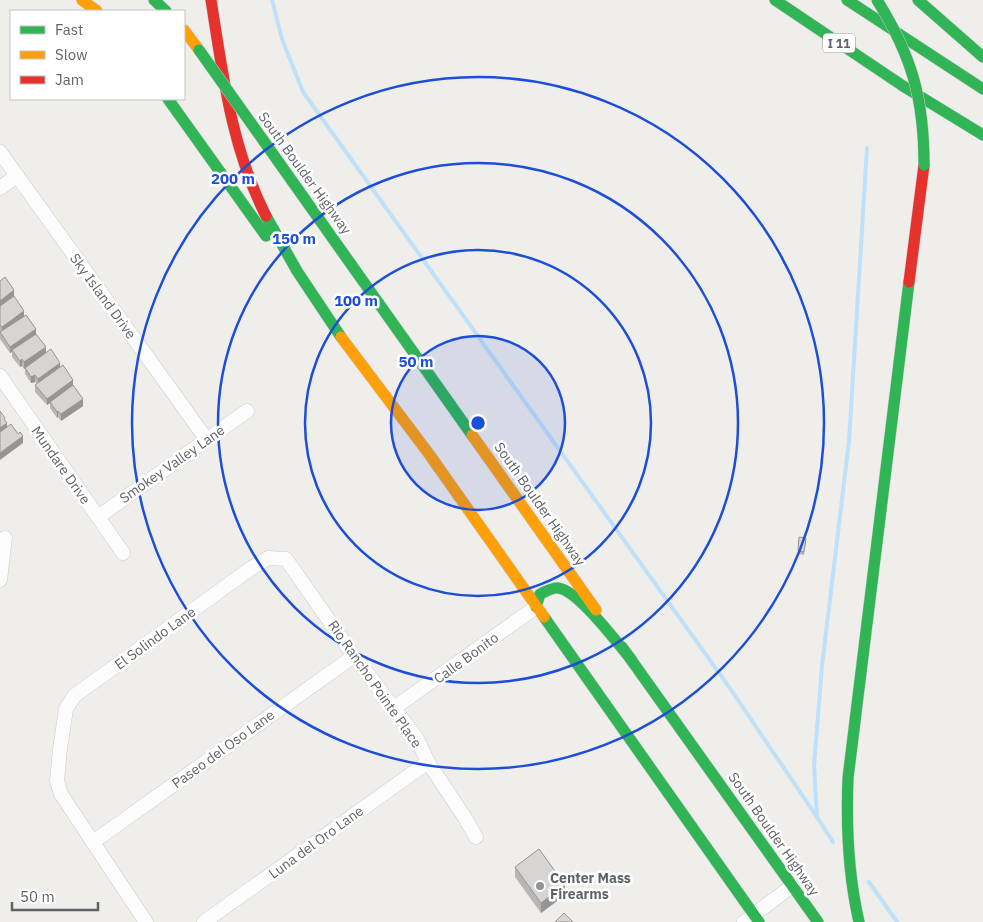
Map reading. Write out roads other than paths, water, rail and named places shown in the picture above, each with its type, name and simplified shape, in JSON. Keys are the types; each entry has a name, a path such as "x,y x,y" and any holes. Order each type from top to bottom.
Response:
{"main road":[{"path":"82,0 96,10"},
{"path":"154,0 165,10"},
{"path":"212,0 232,122 240,155 273,228 317,302 341,337"},
{"path":"764,0 903,86"},
{"name":"I 11","path":"775,0 903,86 983,135"},
{"path":"847,0 983,89"},
{"path":"859,922 847,847 848,778 925,146 922,108 916,83 906,53 894,27 877,0"},
{"path":"918,0 983,57"},
{"name":"South Boulder Highway","path":"185,31 818,922"},
{"path":"169,100 273,245 428,454 752,920"},
{"path":"536,607 540,594 556,586 567,590 590,611 631,659"}],"street":[{"name":"Sky Island Drive","path":"0,152 207,440"},
{"path":"0,188 17,176"},
{"name":"Mundare Drive","path":"0,376 123,553"},
{"name":"Smokey Valley Lane","path":"98,517 247,411"},
{"path":"0,580 5,538"},
{"name":"El Solindo Lane","path":"146,922 61,794 57,781 66,709 74,696 250,569 268,558 286,559"},
{"name":"Rio Rancho Pointe Place","path":"286,559 354,656 416,737 428,762 466,818 476,837"},
{"name":"Calle Bonito","path":"394,708 536,607"},
{"name":"Paseo del Oso Lane","path":"93,842 354,656"},
{"name":"Luna del Oro Lane","path":"204,922 428,762"},
{"path":"752,920 792,886"}],"waterway":[{"path":"272,0 282,39 303,92 727,684 817,817"},
{"path":"833,842 817,817 814,766 822,666 849,441 867,148"},
{"path":"869,882 897,922"}],"place":[{"name":"Center Mass Firearms","path":"540,886"}]}
